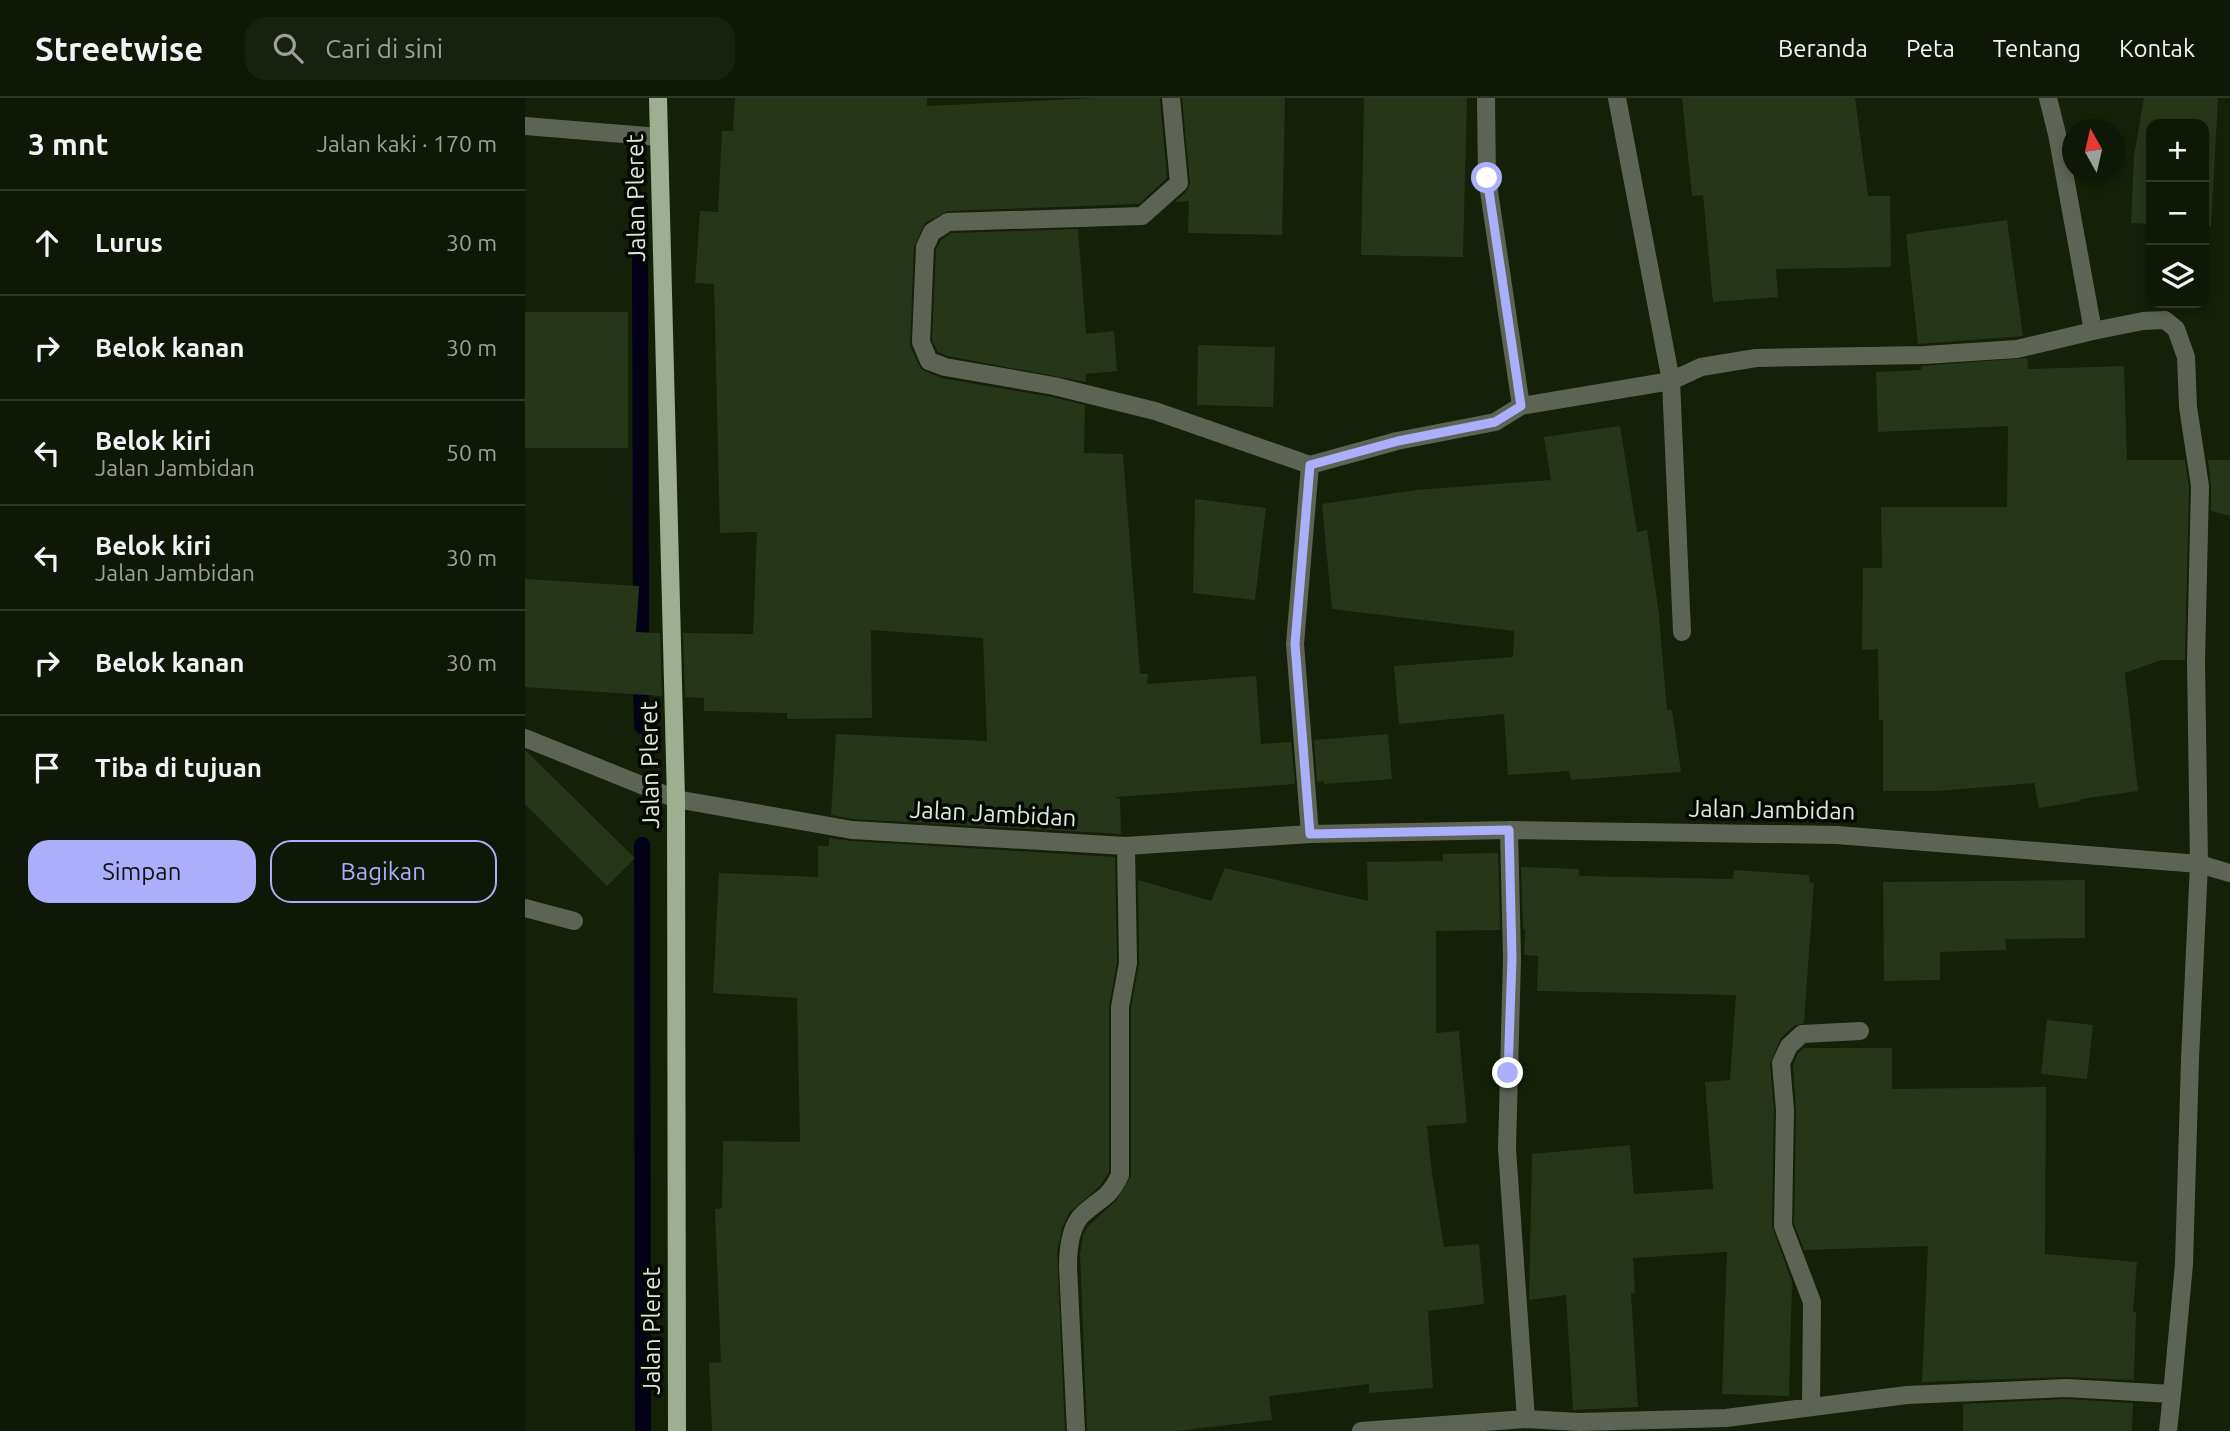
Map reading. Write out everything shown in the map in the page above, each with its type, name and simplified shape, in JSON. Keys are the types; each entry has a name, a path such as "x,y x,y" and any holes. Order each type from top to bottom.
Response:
{"main road":[{"name":"Jalan Pleret","path":"658,98 676,799 677,1431"}],"street":[{"path":"1171,98 1179,183 1142,216 949,222 932,232 925,247 921,342 929,361 944,367 1054,386 1155,411 1310,465 1398,441 1495,422 1521,406 1671,381 1701,367 1756,358 1925,355 2017,349 2143,321 2165,320 2176,329 2186,357 2187,407 2200,486 2196,661 2199,864 2184,1264 2168,1431"},
{"path":"1486,98 1487,178 1521,406"},
{"path":"1617,98 1671,381 1682,632"},
{"path":"2048,98 2093,331"},
{"path":"525,126 659,137"},
{"path":"1310,465 1295,644 1310,834"},
{"name":"Jalan Jambidan","path":"525,738 676,799 852,830 1126,846 1310,834 1509,830 1837,835 2199,864 2230,873"},
{"path":"1509,830 1512,958 1507,1149 1526,1419"},
{"path":"1076,1431 1067,1267 1069,1245 1080,1216 1112,1193 1121,1175 1120,1007 1128,963 1126,846"},
{"path":"525,908 574,921"},
{"path":"1811,1406 1812,1302 1783,1226 1785,1110 1781,1063 1789,1046 1802,1034 1860,1031"},
{"path":"1361,1431 1526,1419 1726,1424 1811,1406 1907,1395 2066,1388 2172,1394"}],"building":[{"path":"735,98 927,98 927,106 1096,98 1160,98 1167,178 1139,204 948,211 925,223 914,247 910,346 921,369 941,378 1085,405 1084,453 1123,454 1140,674 1148,674 1147,684 1256,676 1261,744 1291,742 1295,784 1115,797 1120,799 1121,834 853,819 831,815 836,734 987,741 983,638 871,630 872,718 787,719 787,713 704,711 704,698 685,697 683,633 753,634 757,532 720,533 714,284 695,283 700,211 718,212 722,131 733,131"},
{"path":"1182,98 1285,98 1282,235 1188,233 1189,201 1175,202 1187,191 1190,183"},
{"path":"1364,98 1467,98 1463,257 1361,255"},
{"path":"1682,98 1855,98 1868,196 1890,196 1891,267 1776,269 1778,297 1713,302 1703,195 1692,196"},
{"path":"2144,98 2218,98 2211,226 2209,119 2146,119 2146,224 2131,223 2134,156"},
{"path":"2007,220 2023,336 1918,344 1906,234"},
{"path":"1078,229 1086,334 1114,331 1117,371 1086,374 1086,382 938,352 932,340 936,250 941,240 951,233"},
{"path":"525,312 628,312 628,448 525,448"},
{"path":"1198,345 1275,347 1273,407 1197,405"},
{"path":"2027,358 2028,369 2124,366 2127,460 2185,460 2189,487 2185,660 2161,660 2125,673 2138,791 2039,808 2034,783 1938,791 1883,791 1883,720 1879,720 1878,649 1862,650 1863,568 1882,568 1881,507 2007,507 2008,426 1878,432 1876,372 1921,370 1921,366"},
{"path":"1620,426 1637,532 1647,530 1659,615 1667,710 1672,710 1681,772 1571,780 1569,771 1508,775 1504,714 1399,724 1394,666 1513,657 1514,631 1332,609 1322,504 1416,490 1551,480 1544,437"},
{"path":"2208,460 2230,460 2230,516 2211,511"},
{"path":"1195,499 1266,508 1255,600 1193,593"},
{"path":"525,579 639,586 636,632 660,633 662,696 525,687"},
{"path":"1388,734 1392,779 1324,784 1324,781 1317,782 1314,740"},
{"path":"525,750 635,858 607,886 525,804"},
{"path":"829,838 1115,857 1117,962 1109,1007 1109,1172 1100,1186 1069,1213 1062,1228 1057,1253 1065,1431 712,1431 709,1363 721,1362 715,1209 722,1208 723,1141 800,1142 797,998 713,993 719,873 818,877 818,846 829,846"},
{"path":"1498,853 1500,930 1436,931 1436,1033 1459,1031 1467,1123 1427,1126 1432,1173 1444,1247 1479,1244 1484,1304 1428,1311 1433,1388 1369,1393 1369,1384 1269,1396 1272,1420 1176,1431 1087,1431 1080,1254 1083,1235 1088,1226 1116,1201 1131,1176 1131,1008 1139,963 1138,880 1211,901 1225,868 1368,901 1367,862 1443,861 1443,854"},
{"path":"1521,867 1579,869 1579,876 1733,879 1734,870 1809,875 1810,883 1814,882 1804,1023 1794,1026 1781,1038 1770,1064 1774,1110 1772,1226 1792,1282 1789,1396 1722,1394 1727,1252 1633,1258 1635,1293 1631,1293 1638,1407 1573,1410 1566,1295 1529,1300 1532,1154 1630,1145 1634,1194 1713,1189 1705,1082 1730,1080 1736,995 1537,991 1538,956 1524,955"},
{"path":"2085,880 2085,938 2005,939 2006,950 1940,952 1940,980 1884,981 1883,882"},
{"path":"2047,1020 2093,1025 2087,1079 2041,1074"},
{"path":"1804,1048 1892,1048 1892,1089 2046,1087 2045,1254 2137,1262 2133,1312 2136,1312 2134,1380 2066,1377 1922,1382 1928,1246 1804,1250 1794,1224 1796,1110 1793,1065 1798,1053"},
{"path":"2066,1399 2133,1403 2132,1431 1963,1431 1963,1404"}],"waterway":[{"path":"640,207 641,653"},
{"path":"641,675 642,726"},
{"path":"642,845 643,1431"}],"route":[{"path":"1487,178 1521,406 1495,422 1398,441 1310,465 1295,644 1310,834 1509,830 1512,958 1508,1073"}]}
